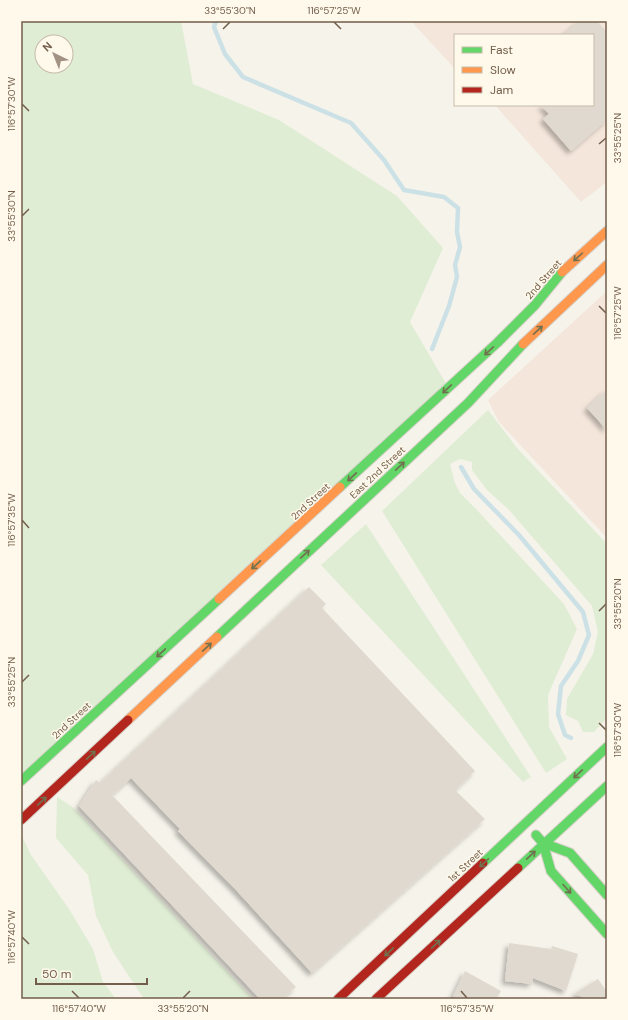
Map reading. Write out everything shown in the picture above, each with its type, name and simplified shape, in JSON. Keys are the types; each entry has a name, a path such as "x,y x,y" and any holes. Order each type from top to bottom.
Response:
{"street":[{"name":"2nd Street","path":"21,781 492,348 535,305 561,273 607,231"},
{"name":"East 2nd Street","path":"21,820 468,402 514,353 607,265"},
{"name":"1st Street","path":"338,999 607,747"},
{"path":"376,999 543,843 607,786"},
{"path":"525,823 543,843 570,854 607,895"},
{"path":"543,843 551,871 607,934"}],"shaded area":[{"path":"411,21 607,21 607,182 581,202 496,106 594,106 594,34 454,34 454,68"},
{"path":"607,291 607,538 499,422 488,400"}],"green space":[{"path":"21,21 181,21 193,84 279,120 397,196 443,248 410,322 448,387 21,774"},
{"path":"488,410 517,448 607,544 607,718 594,732 583,732 578,721 566,715 567,699 593,654 598,632 592,606 509,510 487,490 472,470 472,462 460,459 450,464 455,483 460,493 564,604 577,629 548,695 549,727 567,759 546,773 382,511"},
{"path":"366,524 531,777 523,782 321,565"},
{"path":"57,797 74,808 253,999 144,999 113,952 96,916 88,875 56,838"},
{"path":"21,834 31,855 69,909 93,949 103,982 116,999 21,999"}],"building":[{"path":"579,21 597,21 607,32 607,120 571,151 543,119 549,114 542,106 594,106 594,34 564,34"},
{"path":"607,389 607,430 587,408"},
{"path":"309,587 326,604 322,608 475,771 455,790 485,819 312,973 237,891 178,831 180,829 131,778 112,795 296,987 282,999 260,999 79,806 96,780 100,783"},
{"path":"509,943 551,949 552,946 578,954 566,991 533,978 532,984 505,981"},
{"path":"465,971 501,991 496,999 459,999 453,996"},
{"path":"598,979 607,992 607,999 588,999 574,994"}],"waterway":[{"path":"216,21 214,27 225,54 243,77 351,123 384,160 404,190 444,197 458,208 457,232 460,247 455,265 457,277 449,306 432,349"},
{"path":"461,467 474,489 519,535 583,612 589,635 578,661 561,686 558,714 565,735 571,738"}],"traffic: fast":[{"path":"340,487 497,343 535,305 562,272"},
{"path":"217,637 468,403 523,344"},
{"path":"21,781 219,599"},
{"path":"483,863 607,747"},
{"path":"518,868 607,786"},
{"path":"536,835 543,843 570,853 607,895"},
{"path":"543,843 551,871 607,934"}],"traffic: slow":[{"path":"562,272 607,231"},
{"path":"523,344 607,265"},
{"path":"219,599 340,487"},
{"path":"128,720 217,637"}],"traffic: jam":[{"path":"21,820 128,720"},
{"path":"338,999 483,863"},
{"path":"376,999 518,868"}]}
